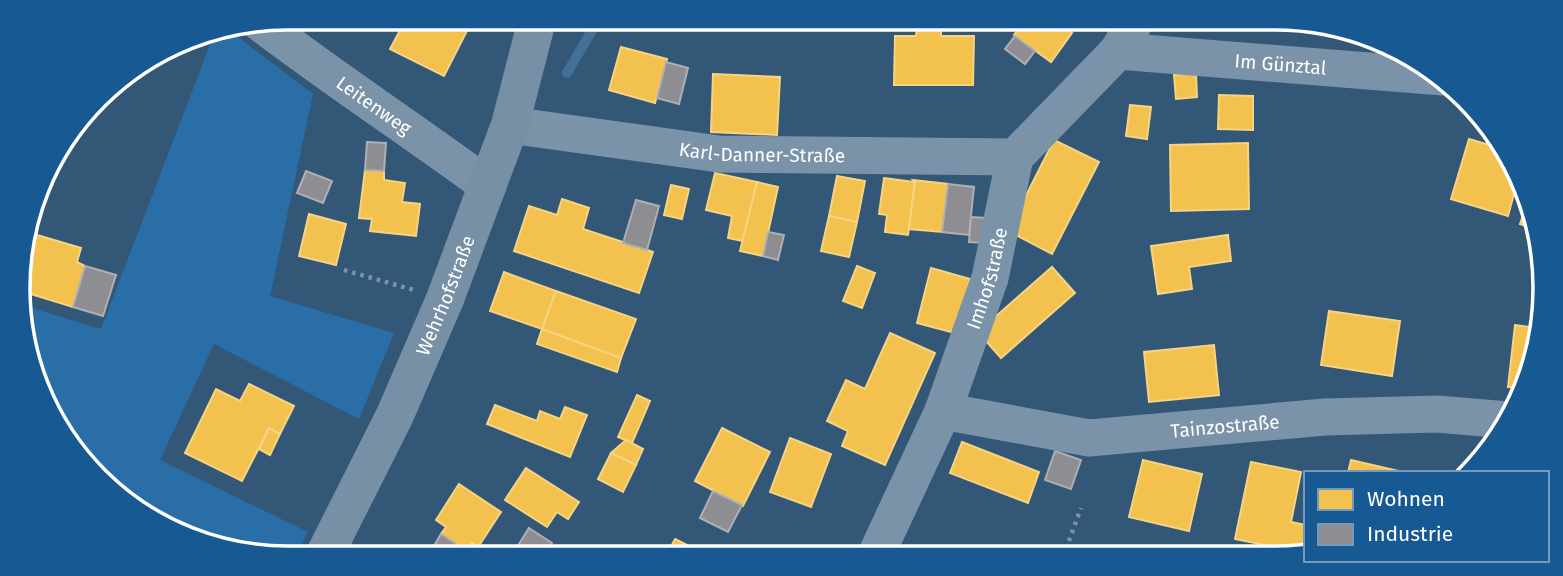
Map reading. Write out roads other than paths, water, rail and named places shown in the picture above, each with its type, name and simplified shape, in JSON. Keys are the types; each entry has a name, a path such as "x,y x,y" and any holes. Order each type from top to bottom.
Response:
{"street":[{"name":"Leitenweg","path":"270,30 488,186"},
{"name":"Wehrhofstraße","path":"329,546 395,415 445,299 510,125 534,30"},
{"name":"Im Günztal","path":"1126,38 1420,74"},
{"path":"1015,156 1126,38"},
{"name":"Karl-Danner-Straße","path":"510,125 719,154 1015,156"},
{"name":"Imhofstraße","path":"880,546 943,411 990,278 1015,156"},
{"name":"Tainzostraße","path":"943,411 1089,438 1325,416 1437,414 1498,419"}],"waterway":[{"path":"567,73 592,30"}]}
